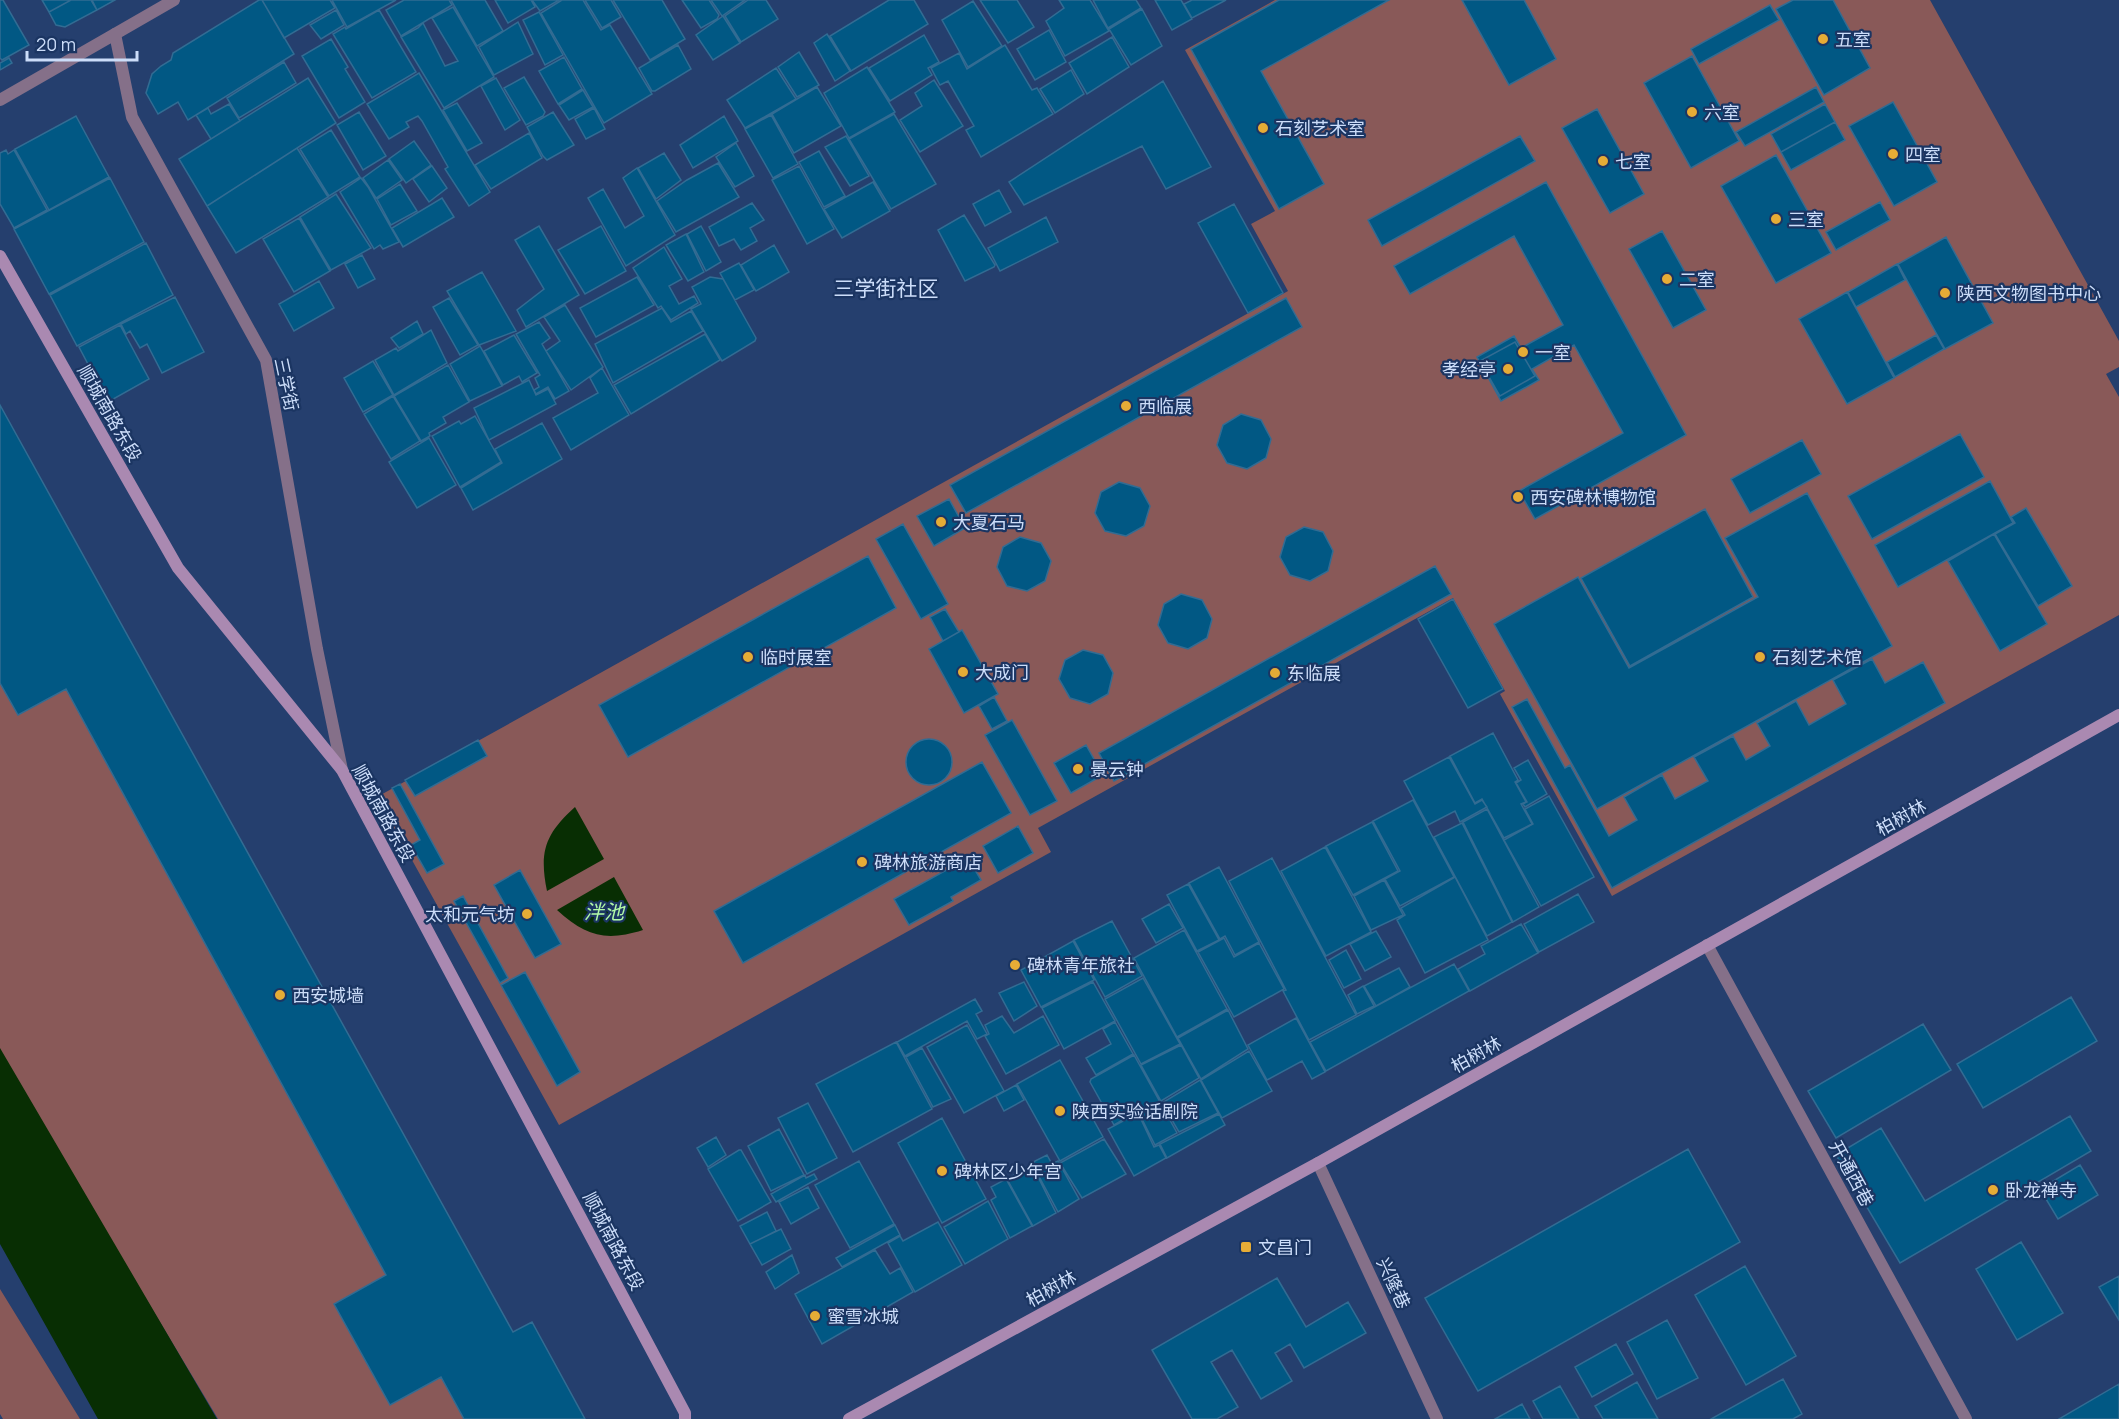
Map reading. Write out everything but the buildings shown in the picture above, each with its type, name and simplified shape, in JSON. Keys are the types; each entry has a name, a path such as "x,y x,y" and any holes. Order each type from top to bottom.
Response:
{"main road":[{"name":"顺城南路东段","path":"0,256 178,568 342,770 685,1413 685,1419"},
{"name":"柏树林","path":"849,1419 1318,1163 2119,715"}],"street":[{"path":"0,100 174,0"},
{"name":"三学街","path":"115,34 132,117 266,360 317,649 342,770"},
{"name":"开通西巷","path":"1707,945 1966,1419"},
{"name":"兴隆巷","path":"1318,1163 1437,1419"}],"shaded area":[{"name":"西安碑林博物馆","path":"1275,0 1930,0 2119,341 2119,367 2106,374 2119,397 2119,615 1612,896 1500,694 1505,691 1453,598 1038,828 1051,852 559,1125 377,797 1288,291 1251,224 1275,211 1185,50"},
{"path":"0,683 18,715 66,689 386,1275 335,1304 390,1404 441,1377 464,1419 218,1419 0,1055"},
{"path":"0,1289 80,1419 3,1419 0,1414"}],"water":[{"name":"泮池","path":"575,807 604,859 547,891 544,854 547,844 557,826"},
{"name":"泮池","path":"614,877 643,930 618,936 597,934 577,926 557,910"},
{"path":"0,1048 217,1419 98,1419 0,1244"}],"place":[{"name":"五室","path":"1823,39"},
{"name":"六室","path":"1692,112"},
{"name":"石刻艺术室","path":"1263,128"},
{"name":"四室","path":"1893,154"},
{"name":"七室","path":"1603,161"},
{"name":"三室","path":"1776,219"},
{"name":"二室","path":"1667,279"},
{"name":"陕西文物图书中心","path":"1945,293"},
{"name":"一室","path":"1523,352"},
{"name":"孝经亭","path":"1508,369"},
{"name":"西临展","path":"1126,406"},
{"name":"西安碑林博物馆","path":"1518,497"},
{"name":"大夏石马","path":"941,522"},
{"name":"临时展室","path":"748,657"},
{"name":"石刻艺术馆","path":"1760,657"},
{"name":"大成门","path":"963,672"},
{"name":"东临展","path":"1275,673"},
{"name":"景云钟","path":"1078,769"},
{"name":"碑林旅游商店","path":"862,862"},
{"name":"太和元气坊","path":"527,914"},
{"name":"碑林青年旅社","path":"1015,965"},
{"name":"西安城墙","path":"280,995"},
{"name":"陕西实验话剧院","path":"1060,1111"},
{"name":"碑林区少年宫","path":"942,1171"},
{"name":"卧龙禅寺","path":"1993,1190"},
{"name":"文昌门","path":"1246,1247"},
{"name":"蜜雪冰城","path":"815,1316"}],"district":[{"name":"三学街社区","path":"886,288"}]}
